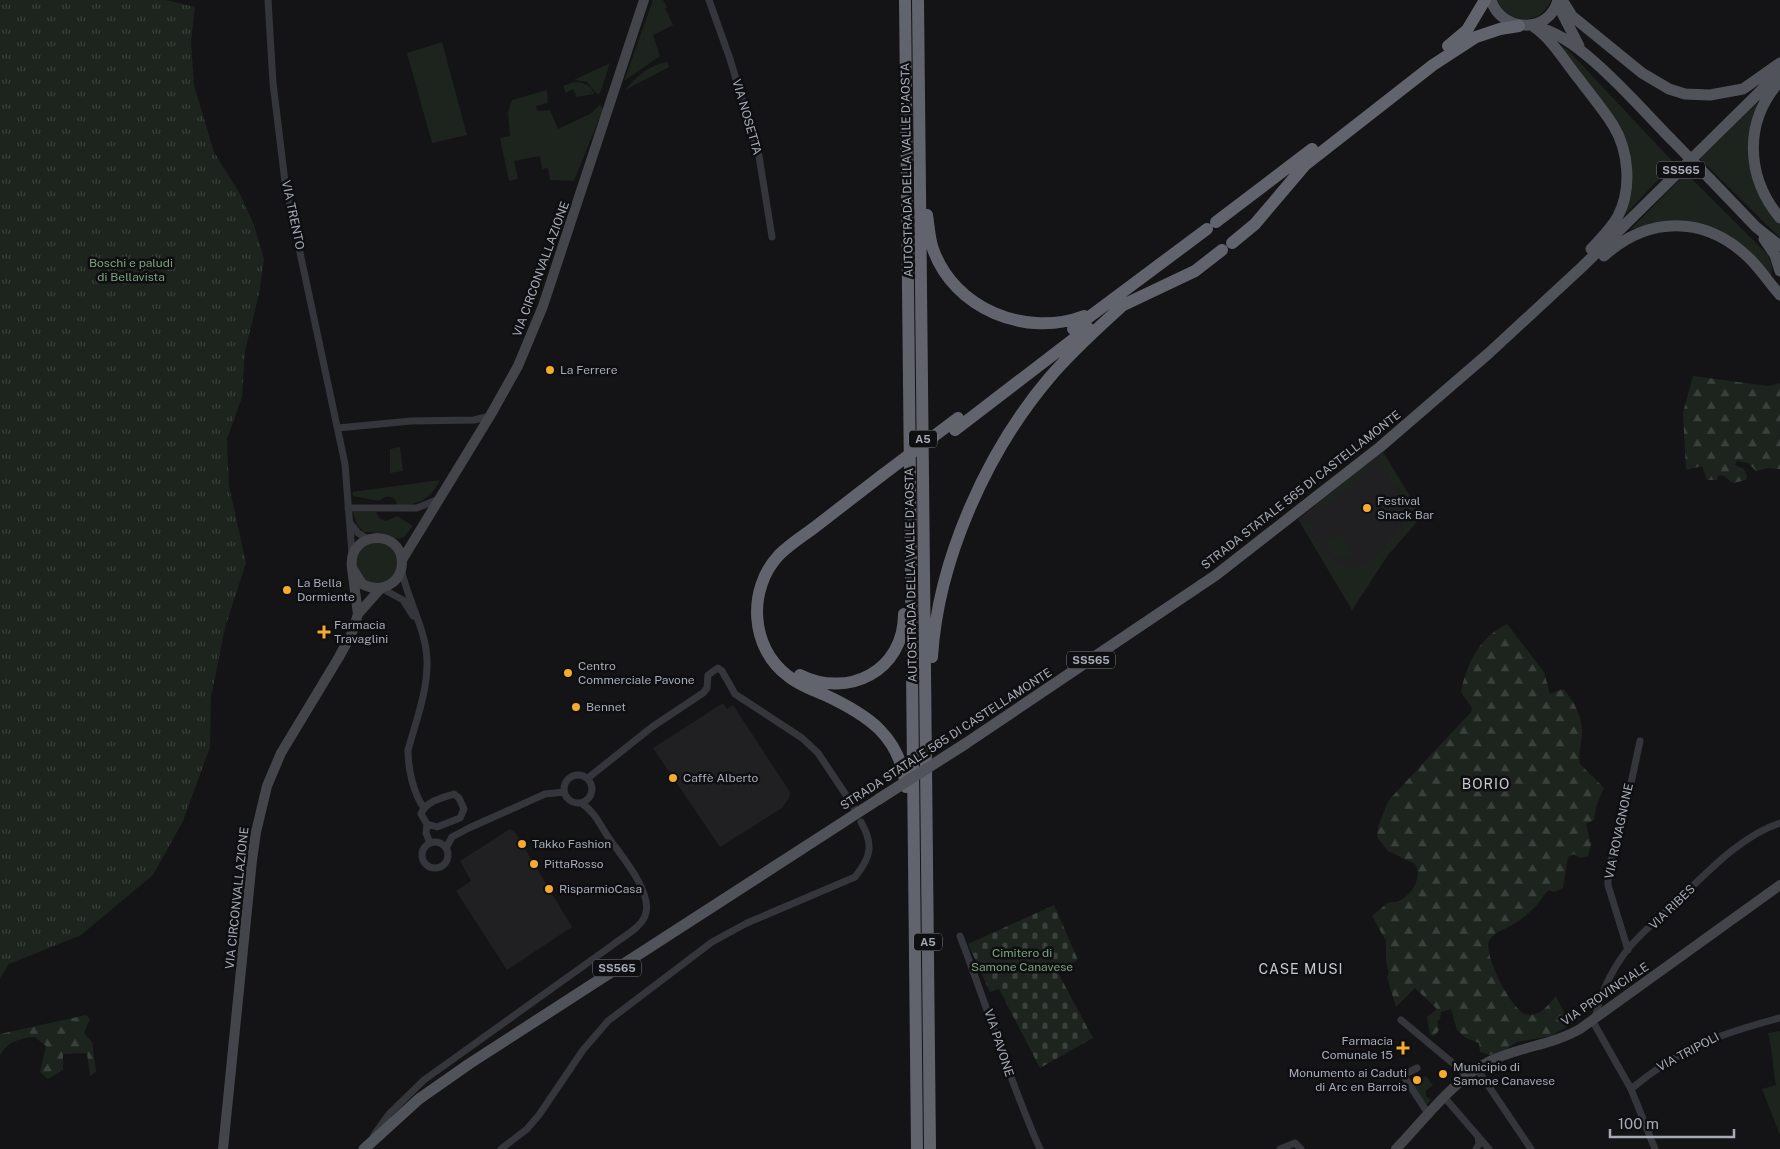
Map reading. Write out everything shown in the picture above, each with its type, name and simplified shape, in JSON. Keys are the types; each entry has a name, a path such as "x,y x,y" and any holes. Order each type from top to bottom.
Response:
{"highway":[{"name":"AUTOSTRADA DELLA VALLE D'AOSTA","path":"905,0 917,1149"},
{"name":"AUTOSTRADA DELLA VALLE D'AOSTA","path":"918,0 930,1149"},
{"path":"957,424 1095,311 1212,226 1455,41 1475,19 1485,0"},
{"path":"913,877 908,853 906,786 903,767 896,752 884,734 858,711 800,684 782,672 763,644 757,616 757,600 762,580 779,555 1059,349 1123,305 1195,271 1255,224 1305,165 1417,77 1476,37 1526,26"},
{"path":"919,143 927,180 928,219 933,249 943,270 964,294 992,312 1028,323 1064,322 1095,311"},
{"path":"926,734 932,696 934,640 941,600 962,528 976,496 1017,422 1050,377 1092,332 1123,305"},
{"path":"881,481 786,558 772,576 765,596 764,618 773,647 785,663 808,678 835,684 862,679 885,664 894,652 902,632 910,534"}],"main road":[{"name":"VIA CIRCONVALLAZIONE","path":"223,1149 252,860 256,832 265,795 284,746 339,657 352,633 358,614 381,588 396,579 420,528 490,416 518,366 543,306 644,0"},
{"path":"1491,0 1497,13 1503,19 1556,33 1579,48 1756,227 1780,246"},
{"path":"1526,26 1544,20 1559,1"},
{"path":"1559,1 1579,48"},
{"path":"1559,1 1572,16 1636,68 1654,81 1685,94 1710,96 1743,89 1780,63"},
{"path":"1526,26 1555,48 1605,114 1620,138 1624,151 1627,178 1622,205 1611,226 1584,256 1582,267"},
{"name":"STRADA STATALE 565 DI CASTELLAMONTE","path":"364,1148 420,1099 468,1064 965,744 1157,616 1282,526 1411,420 1582,267 1780,72"},
{"path":"1780,81 1761,108 1753,137 1753,152 1758,183 1780,218"},
{"path":"1582,267 1601,258 1624,239 1646,230 1668,226 1695,228 1719,236 1740,250 1780,295"},
{"path":"1756,227 1772,250 1780,272"},
{"name":"VIA CIRCONVALLAZIONE","path":"392,543 408,540 420,528"},
{"path":"352,555 358,545 368,539 380,538 392,543 399,550 402,564"},
{"name":"VIA CIRCONVALLAZIONE","path":"352,555 358,614"},
{"path":"352,568 362,584 381,588"},
{"name":"VIA PROVINCIALE","path":"1396,1149 1467,1076 1477,1069 1490,1061 1519,1050 1573,1033 1780,885"}],"street":[{"name":"VIA TRENTO","path":"268,0 273,83 286,182 345,464 352,555"},
{"name":"VIA NOSETTA","path":"709,0 730,59 759,156 772,237"},
{"path":"338,428 410,421 474,420 490,416"},
{"path":"348,508 417,508 439,499"},
{"path":"350,522 358,533 368,539"},
{"path":"402,564 427,659 427,680 408,750 408,761 419,801 424,808"},
{"path":"381,588 403,600 409,607 419,627"},
{"path":"588,778 652,727 703,692 707,688 708,675 718,668 722,670 735,694 802,738 818,753 848,798"},
{"name":"VIA ROVAGNONE","path":"1628,950 1608,885 1608,871 1626,807 1640,741"},
{"path":"364,1148 389,1114 424,1080 614,944 638,925 645,916 645,898 636,875 596,816 581,802 569,799 564,792 566,782 572,776 580,775 588,778"},
{"path":"581,802 589,798 592,790 588,778"},
{"path":"446,848 452,837 469,828 545,794 564,792"},
{"path":"427,824 437,827 460,818 464,808 459,798 454,794 438,799 424,808 422,814 427,824 426,833 430,842"},
{"path":"501,1149 527,1129 539,1116 583,1050 608,1021 712,942 747,923 855,877 865,864 870,850 868,838 861,822"},
{"name":"VIA RIBES","path":"1593,1019 1600,997 1628,950 1714,866 1749,838 1768,827 1780,823"},
{"path":"430,842 439,842 446,848 448,856 444,864 432,867 425,863 422,855 424,848 430,842"},
{"name":"VIA PAVONE","path":"960,936 1012,1082 1040,1149"},
{"name":"VIA TRIPOLI","path":"1631,1089 1666,1062 1707,1040 1780,1018"},
{"path":"1593,1019 1631,1089 1655,1149"},
{"path":"1401,1020 1467,1076"},
{"path":"1417,1068 1403,1075 1429,1115"},
{"path":"1477,1069 1531,1149"},
{"path":"1445,1098 1489,1149"},
{"path":"1476,1149 1479,1144 1478,1136"},
{"path":"1280,1149 1295,1143 1301,1149"}],"shaded area":[{"path":"1383,452 1422,516 1388,555 1352,610 1298,519"},
{"path":"723,703 727,709 733,705 790,792 789,798 782,808 720,847 653,748"},
{"path":"510,829 515,832 572,927 507,970 456,891 471,881 460,861"}],"green space":[{"name":"Boschi e paludi di Bellavista","path":"0,0 166,0 195,7 191,42 194,85 214,152 240,194 254,225 264,259 259,294 245,351 242,397 227,439 229,486 246,563 225,628 211,697 210,747 183,821 153,875 81,935 9,964 0,978"},
{"path":"653,0 663,0 673,25 653,35 660,56 624,81"},
{"path":"1497,0 1551,0 1540,14 1524,19 1516,18 1509,14"},
{"path":"442,42 467,135 432,143 407,53"},
{"path":"1559,44 1568,50 1674,163 1625,215 1623,213 1627,146"},
{"path":"667,62 669,67 625,90 644,72"},
{"path":"610,63 600,93 597,94 587,82 574,80"},
{"path":"574,82 587,85 594,94 577,97 573,89 566,93 563,86"},
{"path":"547,90 548,103 536,106 537,111 550,110 558,129 590,114 600,105 603,109 574,181 550,180 548,168 542,169 540,156 514,161 518,179 509,181 500,138 510,136 508,112 512,100"},
{"path":"1758,102 1752,123 1757,191 1764,205 1780,225 1780,238 1700,159"},
{"path":"1686,173 1768,255 1772,265 1771,280 1744,246 1728,236 1671,222 1653,223 1630,230"},
{"path":"1693,376 1768,386 1780,383 1780,469 1767,468 1756,471 1748,463 1737,461 1735,465 1744,469 1747,476 1746,480 1733,483 1722,475 1718,476 1717,480 1707,480 1702,466 1686,470 1683,413"},
{"path":"400,447 403,471 390,473 390,449"},
{"path":"1383,452 1422,516 1388,555 1352,610 1301,524 1319,519 1308,529 1326,556 1342,566 1357,567 1370,561 1413,515 1395,484 1387,482 1390,477 1382,466 1376,470"},
{"path":"1370,462 1354,483 1328,503 1313,511 1314,506"},
{"path":"440,480 432,492 423,500 398,506 395,499 391,497 385,497 379,501 353,496 352,492"},
{"path":"353,512 376,512 379,518 386,521 397,516 413,526 404,537 398,539 382,533 364,532 357,525"},
{"path":"1339,532 1353,553 1349,560 1334,556 1326,547 1327,542"},
{"path":"377,542 392,548 398,563 392,578 377,584 362,578 356,563 362,548"},
{"path":"1507,624 1544,672 1550,694 1563,689 1574,703 1582,727 1580,764 1604,788 1596,807 1594,820 1586,824 1591,844 1588,856 1580,858 1574,854 1568,857 1563,888 1554,892 1549,890 1525,916 1491,938 1488,948 1490,958 1507,995 1522,1012 1528,1015 1537,1014 1556,996 1566,1017 1576,1014 1580,1019 1551,1036 1517,1042 1500,1053 1490,1055 1480,1052 1479,1043 1466,1038 1457,1030 1451,1009 1441,1012 1440,1019 1437,1022 1439,1030 1434,1036 1430,1035 1427,1017 1437,1009 1415,988 1396,1007 1387,977 1389,973 1386,962 1386,941 1372,916 1388,903 1398,902 1408,895 1415,885 1418,874 1415,864 1388,851 1377,837 1378,827 1388,801 1471,712 1472,708 1461,692 1471,661 1489,636"},
{"name":"Cimitero di Samone Canavese","path":"1054,905 1078,960 1057,971 1093,1038 1040,1068 999,989 990,992 968,944"},
{"path":"86,1015 90,1019 84,1033 92,1042 96,1072 90,1076 87,1053 63,1054 63,1070 48,1079 40,1072 46,1046 35,1037 25,1038 10,1044 2,1051 0,1056 0,1034"},
{"path":"1780,1031 1780,1135 1762,1089 1776,1085 1768,1033"},
{"path":"1426,1076 1433,1085 1426,1091 1426,1096 1431,1100 1425,1106 1411,1084"}],"tunnel":[{"path":"848,798 858,815"}],"place":[{"name":"La Ferrere","path":"550,370"},
{"name":"Festival Snack Bar","path":"1367,508"},
{"name":"La Bella Dormiente","path":"287,590"},
{"name":"Farmacia Travaglini","path":"324,632"},
{"name":"Centro Commerciale Pavone","path":"568,673"},
{"name":"Bennet","path":"576,707"},
{"name":"Caffè Alberto","path":"673,778"},
{"name":"Takko Fashion","path":"522,844"},
{"name":"PittaRosso","path":"534,864"},
{"name":"RisparmioCasa","path":"549,889"},
{"name":"Farmacia Comunale 15","path":"1403,1048"},
{"name":"Municipio di Samone Canavese","path":"1443,1074"},
{"name":"Monumento ai Caduti di Arc en Barrois","path":"1417,1080"}],"district":[{"name":"BORIO","path":"1486,784"},
{"name":"CASE MUSI","path":"1301,969"}]}
